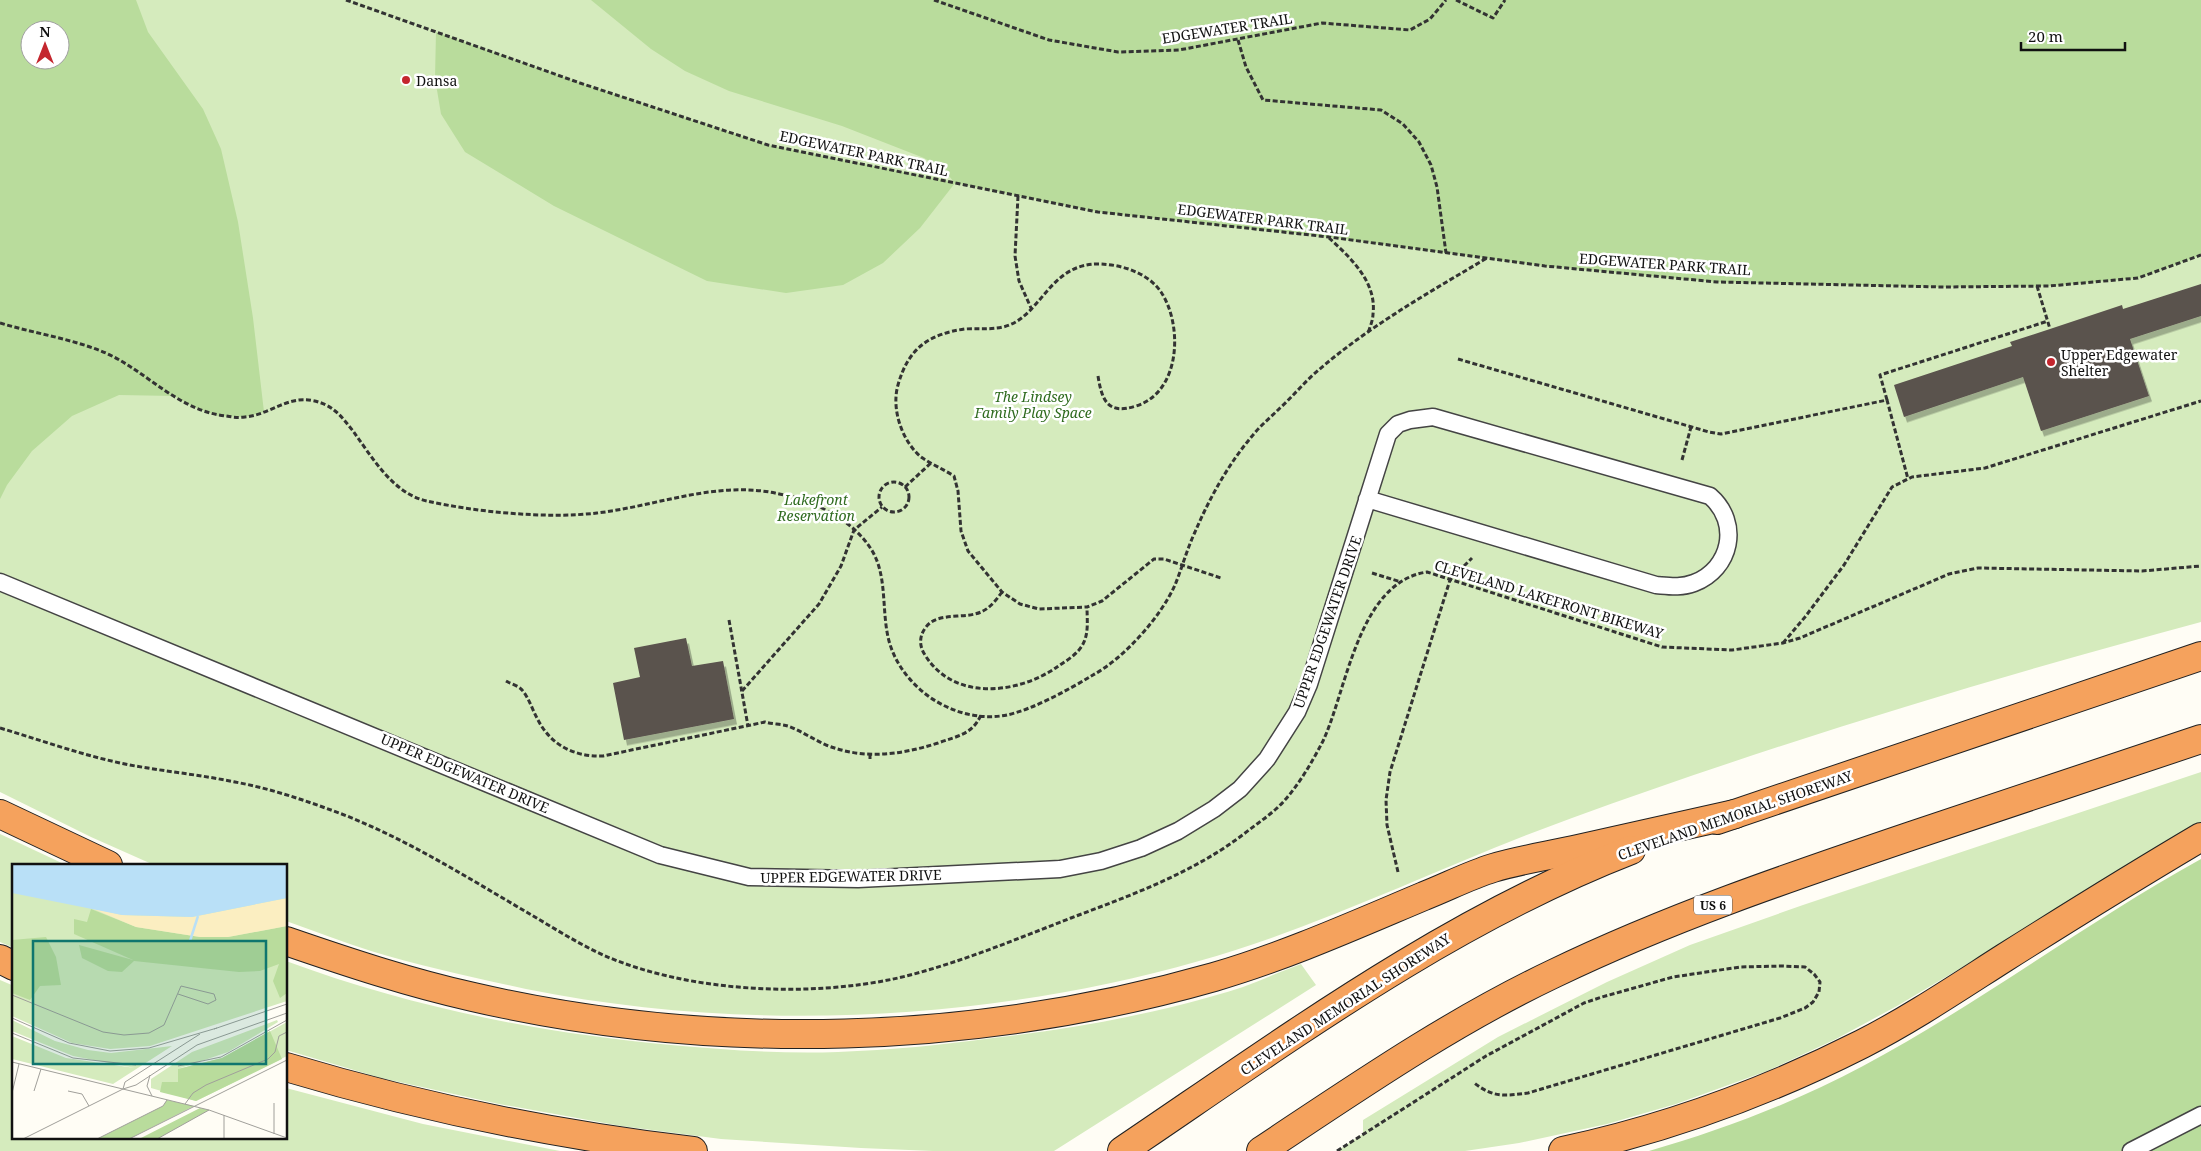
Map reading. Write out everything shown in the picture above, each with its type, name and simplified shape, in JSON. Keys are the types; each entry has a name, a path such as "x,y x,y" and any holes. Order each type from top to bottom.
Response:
{"highway":[{"name":"CLEVELAND MEMORIAL SHOREWAY","path":"1122,1151 1337,1006 1446,938 1506,906 1572,875 1676,833 2201,656"},
{"name":"US 6","path":"1261,1151 1383,1070 1440,1035 1551,975 1607,949 1662,925 1776,882 2201,739"},
{"path":"0,814 106,864"},
{"path":"288,942 358,965 472,997 601,1020 728,1032 857,1032 942,1027 1040,1016 1214,977 1273,958 1494,868 1734,814"},
{"path":"1563,1151 1630,1135 1681,1119 1760,1090 1819,1065 1913,1015 2201,837"},
{"path":"0,959 12,965"},
{"path":"288,1067 457,1112 587,1136 694,1151"}],"lane":[{"name":"UPPER EDGEWATER DRIVE","path":"0,582 660,854 749,877 858,879 1060,870 1101,861 1141,848 1178,831 1214,809 1240,789 1267,759 1297,712 1309,684 1388,434 1398,424 1410,420 1433,418 1675,486"},
{"path":"1367,499 1656,585 1674,587 1693,584 1706,577 1718,567 1727,551 1729,531 1722,510 1710,496 1675,486"},
{"path":"2131,1151 2201,1115"}],"path":[{"name":"EDGEWATER PARK TRAIL","path":"346,0 580,83 768,145 1098,212 1329,238 1545,266 1717,282 1942,287 2037,286 2138,278 2201,255"},
{"name":"EDGEWATER TRAIL","path":"934,0 1049,40 1118,52 1179,50 1322,23 1410,30 1430,19 1446,0"},
{"path":"1456,0 1493,18 1505,0"},
{"path":"1238,40 1246,67 1263,100 1381,110 1403,124 1419,142 1431,165 1437,188 1446,253"},
{"path":"1018,196 1015,256 1019,281 1031,308"},
{"path":"1329,238 1352,259 1366,280 1373,299 1374,314 1368,333"},
{"path":"0,323 102,351 127,364 174,396 194,407 218,416 244,418 264,412 282,403 296,400 314,401 328,406 340,415 383,471 402,490 412,497 421,500 460,507 561,515 597,513 716,490 760,490 804,499 834,514 860,535 874,553 880,574 888,637 893,653 904,674 919,690 937,702 966,713 1006,715 1045,700 1098,673 1120,655 1154,620 1173,589 1194,534 1216,488 1253,435 1316,373 1368,333 1407,306 1488,258"},
{"path":"1098,376 1101,394 1108,404 1116,409 1128,409 1142,404 1156,393 1167,377 1174,356 1175,335 1171,313 1160,291 1144,276 1123,267 1093,265 1079,267 1062,276 1024,317 1011,325 939,335 919,345 904,365 897,388 897,411 904,437 921,457 954,476 958,490 961,531 968,552 1002,592 1020,604 1039,609 1087,607 1102,601 1154,559 1164,559 1221,578"},
{"path":"2037,286 2050,329"},
{"path":"1908,479 1880,375 2048,322"},
{"path":"1458,359 1721,434 1887,400"},
{"path":"1782,644 1806,617 1844,565 1892,487 1912,477 1985,468 2201,401"},
{"path":"1675,486 1691,427"},
{"path":"905,487 932,462"},
{"path":"896,482 905,487 909,496 907,505 895,512 882,507 878,497 879,492 886,484 896,482"},
{"path":"742,691 819,604 841,566 854,530 882,507"},
{"path":"1347,565 1402,582"},
{"name":"CLEVELAND LAKEFRONT BIKEWAY","path":"1414,574 1427,572 1662,647 1732,650 1782,644 1818,631 1949,574 1978,568 2142,571 2201,566"},
{"path":"1399,880 1387,825 1386,800 1390,772 1450,580"},
{"path":"1002,592 983,611 936,619 927,626 921,637 921,649 930,663 943,676 962,685 983,689 1006,688 1028,683 1065,662 1083,645 1088,628 1087,607"},
{"path":"729,620 748,726"},
{"path":"506,682 522,689 538,720 558,744 580,755 603,756 765,722 788,726 827,745 849,752 870,754 912,751 964,734 976,726 981,715"},
{"path":"870,754 870,760"},
{"path":"1337,1151 1486,1056 1584,1004 1602,997 1673,977 1740,967 1805,967 1820,982 1819,992 1813,1002 1805,1008 1780,1018 1528,1093 1502,1096 1485,1092 1473,1082"}],"green space":[{"name":"Lakefront Reservation","path":"0,0 2201,0 2201,622 2042,666 1884,713 1649,790 1479,854 1294,930 1199,961 1118,982 1034,997 950,1008 864,1014 779,1016 693,1012 609,1003 526,989 409,962 371,951 288,922 288,864 152,864 91,837 0,792"},
{"path":"0,0 136,0 148,32 203,109 221,149 238,222 253,318 264,412 244,417 218,416 194,407 174,396 119,395 72,416 32,451 7,485 0,499"},
{"path":"591,0 2201,0 2201,255 2138,278 2049,286 1942,287 1717,282 1545,266 1329,237 1098,212 955,183 920,228 883,263 843,285 786,293 707,281 554,206 465,152 441,114 435,78 436,32 580,83 768,145 954,182 944,170 924,158 842,126 729,91 685,71 651,49"},
{"path":"2201,772 2201,825 1897,1006 1836,1039 1767,1071 1676,1104 1607,1124 1519,1143 1465,1151 1337,1151 1363,1134 1363,1120 1498,1037 1607,982 1690,945 1803,905"},
{"path":"0,834 64,864 12,864 12,947 0,942"},
{"path":"2201,859 2201,1151 1649,1151 1704,1134 1758,1114 1812,1092 1863,1066 1906,1042"},
{"path":"288,962 380,992 428,1005 524,1025 622,1040 775,1052 838,1052 916,1047 1025,1034 1088,1024 1182,1005 1243,987 1301,964 1316,985 1054,1151 933,1151 721,1139 621,1126 499,1104 381,1078 288,1051"},
{"path":"0,980 12,985 12,1138 288,1138 288,1089 423,1124 560,1151 0,1151"}],"building":[{"name":"Upper Edgewater Shelter","path":"2201,284 2201,316 2130,339 2149,396 2041,431 2023,377 1904,417 1894,385 2012,346 2010,342 2122,305 2123,309"},
{"path":"686,638 692,666 723,661 734,719 624,740 613,683 640,677 634,648"}],"place":[{"name":"Dansa","path":"406,80"},
{"name":"Upper Edgewater Shelter","path":"2051,362"}],"park label":[{"name":"The Lindsey Family Play Space","path":"1033,404"}]}
